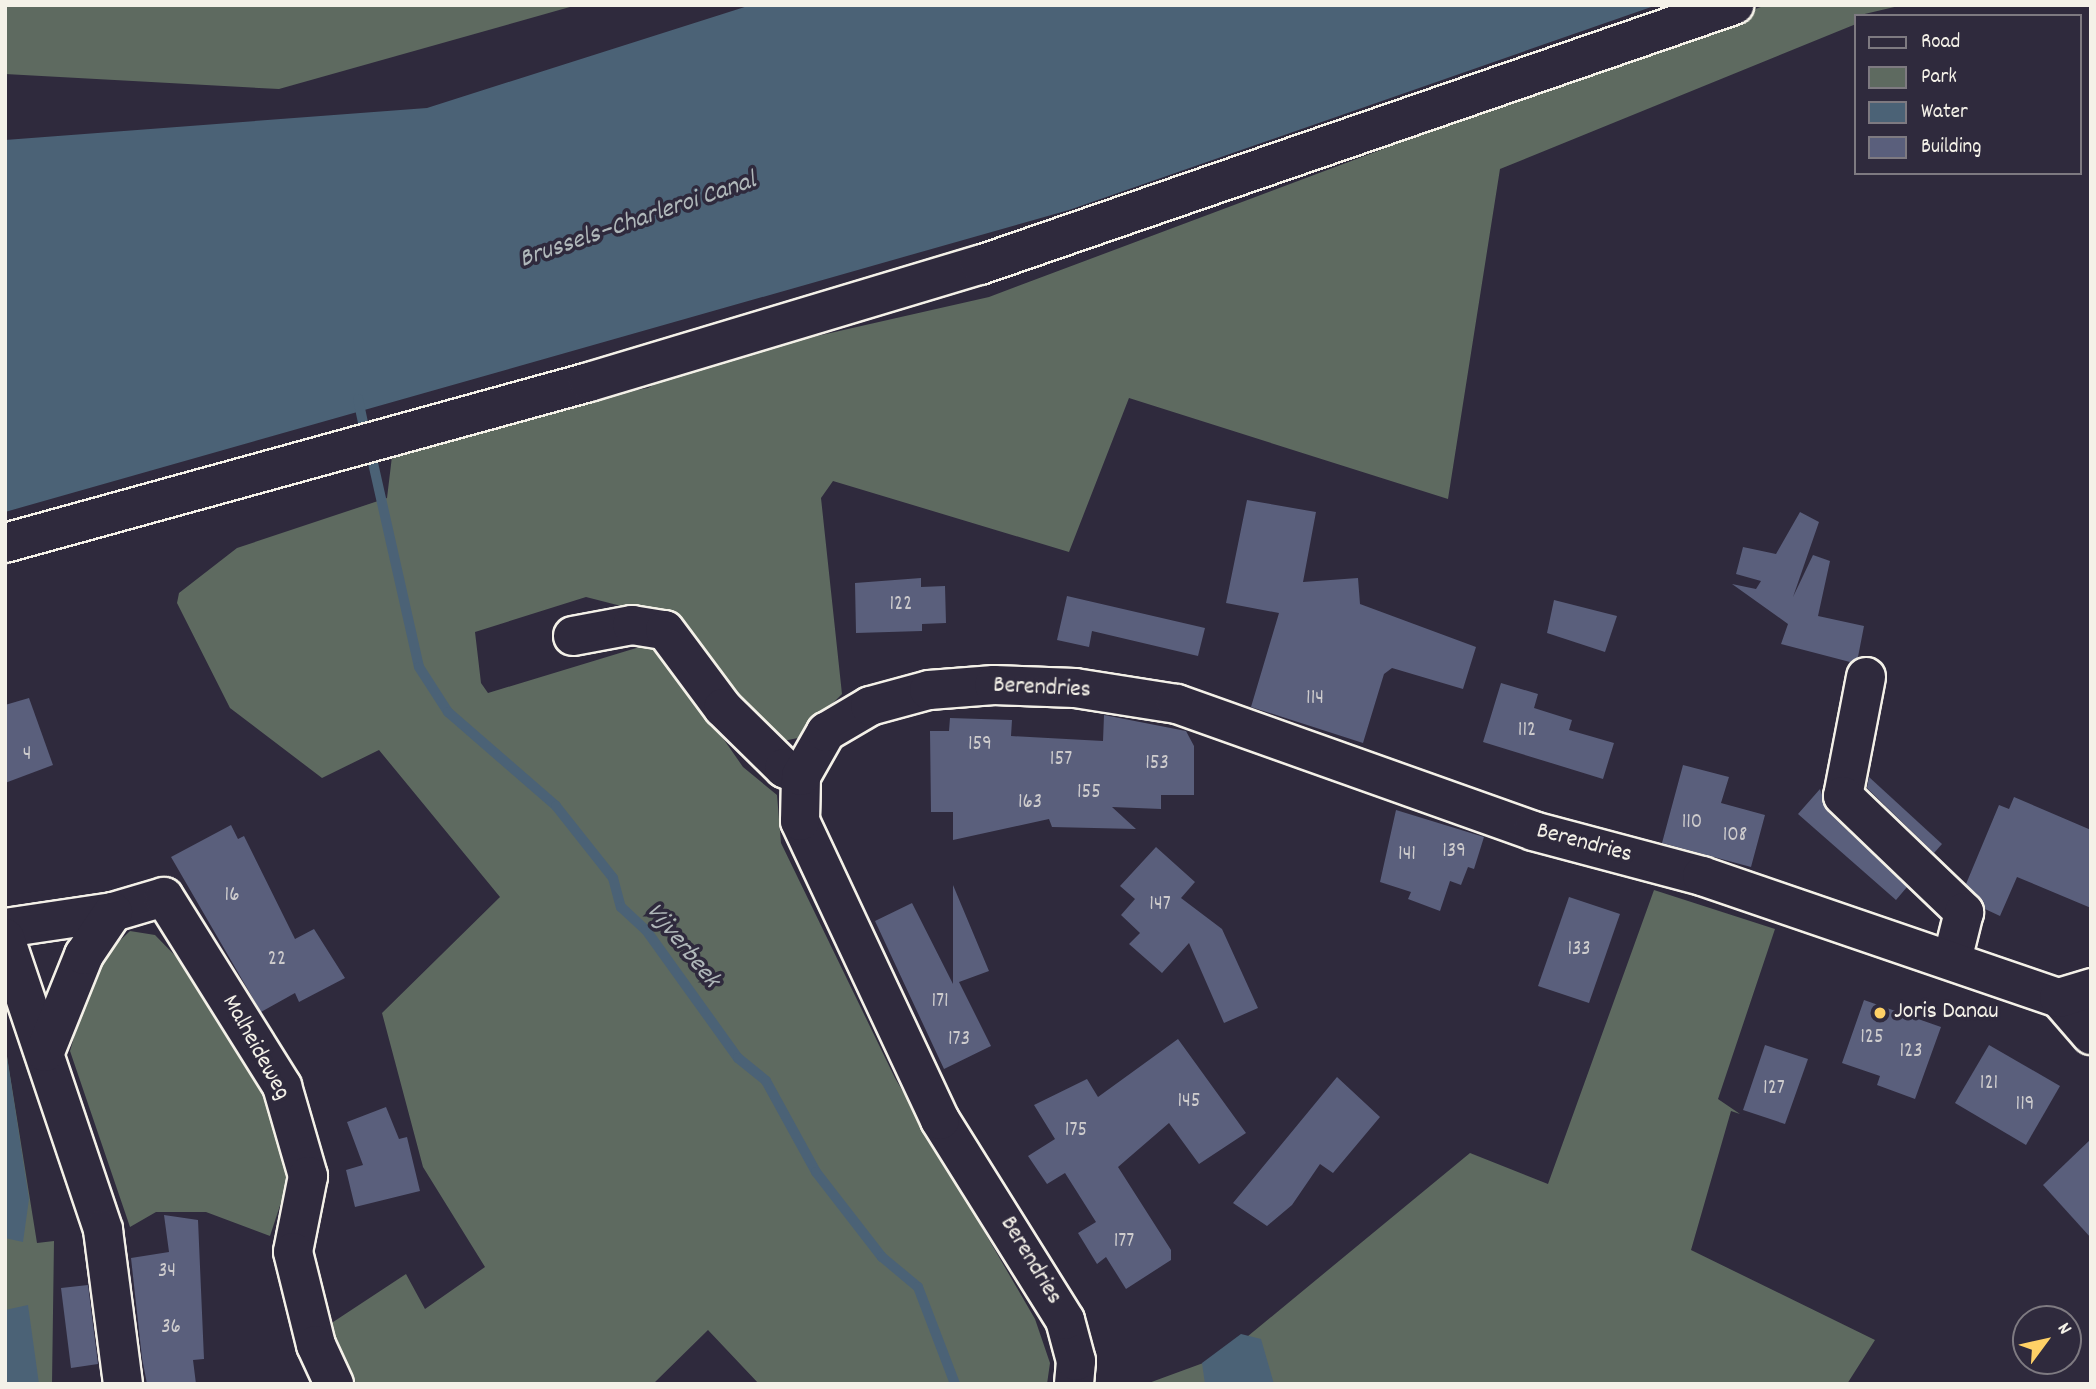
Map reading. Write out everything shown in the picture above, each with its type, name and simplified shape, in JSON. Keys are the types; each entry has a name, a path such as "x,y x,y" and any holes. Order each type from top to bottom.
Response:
{"street":[{"path":"5,543 589,382 980,265 1734,5"},
{"path":"573,636 632,625 665,630 723,708 784,768 801,776"},
{"path":"1866,677 1843,796 1964,912 1952,960"},
{"name":"Berendries","path":"1074,1384 1076,1361 1065,1320 940,1120 825,884 800,821 801,776 826,732 870,706 929,690 1036,685 1164,702 1533,831 1702,876 1952,960 2075,993"},
{"name":"Malheideweg","path":"5,928 113,912 164,897 282,1086 308,1176 293,1252 316,1345 334,1384"},
{"path":"45,1052 84,956 113,912"},
{"path":"5,938 103,1230 123,1384"},
{"path":"2075,993 2091,1035"}],"green space":[{"path":"5,5 577,5 279,89 5,74"},
{"path":"1766,5 1903,5 1854,14 1854,25 1500,169 1448,499 1129,398 1069,552 833,481 821,498 842,694 798,738 783,741 717,683 672,619 586,597 475,632 481,683 488,693 656,642 743,767 777,795 781,843 895,1078 1035,1319 1050,1363 1047,1384 759,1384 708,1330 653,1384 351,1384 324,1328 406,1274 425,1309 485,1267 423,1167 382,1013 500,897 379,750 322,778 230,708 177,603 179,593 237,548 387,498 393,448 533,409 648,388 685,366 989,297"},
{"path":"1654,890 1775,929 1718,1099 1740,1114 1731,1111 1691,1250 1875,1340 1847,1384 1146,1384 1225,1355 1470,1153 1548,1184"},
{"path":"130,931 155,935 191,972 280,1106 291,1172 270,1236 206,1212 156,1212 130,1227 70,1051 96,963"},
{"path":"5,1044 37,1243 54,1241 52,1384 5,1384"}],"water":[{"name":"Brussels–Charleroi Canal","path":"751,5 1657,5 1069,210 5,512 5,140 427,108"},
{"path":"5,1044 29,1199 23,1242 5,1238"},
{"path":"28,1305 39,1384 5,1384 5,1310"},
{"path":"1241,1334 1261,1339 1274,1384 1205,1384 1202,1363"}],"building":[{"path":"1247,500 1316,512 1303,582 1358,578 1360,604 1476,647 1463,689 1392,668 1384,674 1363,743 1251,707 1279,613 1226,603"},
{"path":"1800,512 1819,522 1793,597 1813,555 1830,561 1818,616 1864,626 1858,657 1850,662 1781,644 1788,624 1732,584 1756,589 1761,581 1736,574 1743,547 1776,554"},
{"path":"921,578 921,587 945,586 946,623 922,624 922,631 856,633 855,583"},
{"path":"1067,596 1205,628 1198,656 1092,631 1089,647 1057,640"},
{"path":"1554,600 1617,616 1605,652 1547,633"},
{"path":"1501,683 1538,694 1534,708 1572,720 1569,730 1614,743 1603,779 1483,742"},
{"path":"29,698 53,765 5,783 5,705"},
{"path":"1104,715 1186,731 1194,746 1194,795 1161,795 1161,809 1112,807 1136,829 1052,827 1049,819 953,840 953,812 931,812 930,731 949,731 950,718 1012,720 1011,736 1103,741"},
{"path":"1683,765 1729,777 1721,803 1765,815 1751,867 1662,843"},
{"path":"1869,777 1942,844 1934,853 1867,788"},
{"path":"1820,789 1828,812 1907,887 1896,900 1798,814"},
{"path":"2014,797 2091,830 2091,908 2017,877 2000,916 1985,909 1966,884 1999,805 2009,809"},
{"path":"1396,810 1484,837 1474,869 1468,867 1461,885 1450,881 1440,911 1408,899 1411,892 1380,882"},
{"path":"231,825 238,839 244,836 295,939 314,929 345,978 299,1002 295,993 261,1012 171,857"},
{"path":"1156,847 1195,882 1181,898 1222,929 1258,1008 1224,1023 1189,943 1162,973 1129,944 1140,933 1121,915 1135,899 1120,886"},
{"path":"953,885 989,971 959,982 991,1046 944,1069 875,921 912,903 953,984"},
{"path":"1569,897 1620,914 1589,1003 1538,986"},
{"path":"1864,1000 1941,1027 1915,1099 1877,1085 1880,1076 1842,1063"},
{"path":"1178,1039 1246,1133 1199,1164 1169,1123 1118,1167 1171,1250 1171,1260 1126,1289 1106,1257 1097,1264 1078,1233 1096,1222 1065,1173 1047,1184 1028,1156 1055,1139 1034,1105 1087,1079 1098,1097"},
{"path":"1765,1045 1808,1059 1785,1124 1743,1110"},
{"path":"1989,1045 2060,1086 2026,1145 1955,1103"},
{"path":"1337,1077 1380,1117 1333,1173 1320,1164 1292,1205 1267,1226 1233,1203"},
{"path":"386,1107 399,1139 407,1137 420,1191 355,1207 346,1170 363,1165 347,1122"},
{"path":"2091,1139 2091,1238 2043,1185"},
{"path":"164,1215 198,1220 204,1359 193,1360 196,1384 147,1384 142,1358 131,1258 169,1252"},
{"path":"88,1285 98,1364 71,1368 61,1288"}],"waterway":[{"name":"Vijverbeek","path":"358,399 363,423"},
{"name":"Vijverbeek","path":"371,454 419,667 448,712 556,806 613,878 621,907 646,930 738,1058 766,1081 816,1172 882,1257 918,1287 955,1384"}],"place":[{"name":"Joris Danau","path":"1880,1013"}]}
